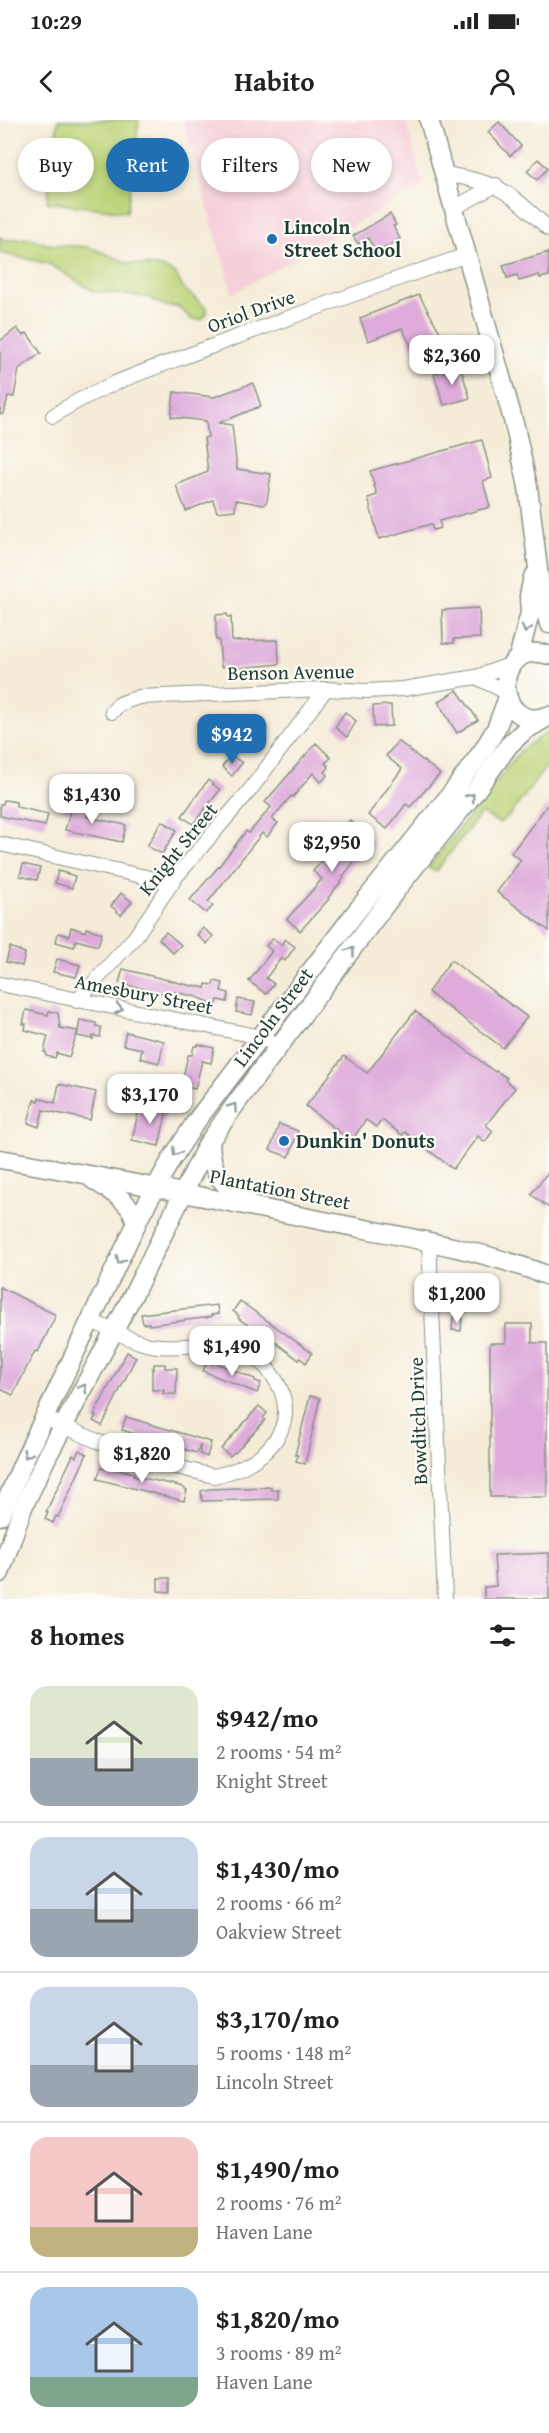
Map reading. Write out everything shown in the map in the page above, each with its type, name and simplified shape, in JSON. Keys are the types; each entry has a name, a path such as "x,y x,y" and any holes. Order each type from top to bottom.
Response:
{"main road":[{"path":"429,120 515,427 528,487 541,593 549,624"},
{"path":"515,661 530,613 530,596 536,557"},
{"path":"515,661 537,653 549,655"},
{"name":"Lincoln Street","path":"0,1573 28,1497 63,1425 114,1331 210,1141 375,918 402,868 484,749 496,729 507,696 507,674 515,661"},
{"path":"507,696 515,709 527,717 549,716"},
{"name":"Lincoln Street","path":"0,1516 6,1484 45,1418 155,1188 197,1120 360,907 402,868 475,792 509,745 549,716"},
{"path":"360,907 375,918"},
{"path":"210,1141 211,1161 220,1181 255,1207"},
{"name":"Plantation Street","path":"0,1159 429,1242 513,1262 549,1276"},
{"path":"86,1174 132,1209 136,1225"}],"street":[{"path":"444,174 473,178 496,185 511,194 549,229"},
{"path":"454,208 496,185"},
{"name":"Oriol Drive","path":"53,416 74,402 150,370 467,255"},
{"name":"Benson Avenue","path":"112,712 119,704 139,697 326,689 367,691 403,689 476,677 515,661"},
{"path":"476,677 507,696"},
{"name":"Knight Street","path":"77,1001 135,937 172,883 250,790 326,689"},
{"path":"0,844 172,883"},
{"name":"Amesbury Street","path":"0,984 261,1037 278,1047"},
{"name":"Bowditch Drive","path":"429,1242 445,1599"},
{"path":"45,1418 131,1456 214,1476 227,1474 253,1462 274,1442 281,1429 285,1415 284,1401 273,1376 255,1357 230,1346 147,1344 92,1321"},
{"path":"6,1484 28,1497"}],"shaded area":[{"name":"Lincoln Street School","path":"183,120 406,120 423,185 232,294 203,192 299,192 299,138 201,138 201,184"}],"green space":[{"path":"58,120 139,120 137,138 106,138 106,192 130,192 127,212 47,202 48,192 94,192 94,138 56,138"},
{"path":"0,237 5,240 31,238 46,244 89,247 128,263 162,267 176,274 183,288 206,308 207,314 201,320 191,319 179,307 165,306 147,297 93,291 49,264 0,253"},
{"path":"549,731 549,763 510,815 499,823 481,813 436,871 428,868 521,750"}],"building":[{"path":"499,122 521,146 510,156 488,132"},
{"path":"538,159 548,168 537,180 527,171"},
{"path":"390,214 400,239 377,253 368,238 358,244 353,236"},
{"path":"549,252 549,276 540,278 539,275 519,281 517,275 507,278 503,265"},
{"path":"419,295 441,334 412,348 402,328 368,341 360,318"},
{"path":"17,328 23,336 27,333 41,353 19,369 14,397 8,396 4,414 0,414 0,341"},
{"path":"460,366 470,398 444,405 434,374"},
{"path":"253,383 261,406 219,423 232,425 237,469 271,474 267,501 264,505 236,500 235,510 217,512 213,500 186,511 176,485 208,472 204,438 208,437 206,421 171,417 174,392 214,397"},
{"path":"482,440 492,478 483,481 490,507 439,521 441,528 433,530 431,524 379,539 368,498 377,495 370,471"},
{"path":"479,608 480,638 454,639 454,643 443,643 442,610"},
{"path":"227,614 231,617 232,641 278,640 279,664 229,669 229,667 221,667 219,640 216,640 216,615"},
{"path":"457,690 478,720 457,733 438,702"},
{"path":"391,705 392,726 374,727 373,706"},
{"path":"345,712 356,721 347,737 335,727"},
{"path":"258,719 266,727 264,732 266,734 256,746 246,737 249,734 247,732"},
{"path":"398,741 440,774 410,807 406,804 387,829 368,815 402,769 386,756"},
{"path":"316,743 331,758 325,763 329,767 325,772 328,775 321,782 313,773 293,797 291,796 272,819 278,823 267,837 262,833 208,902 213,906 206,913 190,900 246,831 249,833 271,807 265,802"},
{"path":"231,755 242,763 232,776 222,767"},
{"path":"208,780 220,790 193,824 182,816"},
{"path":"4,800 16,802 16,807 48,814 45,826 0,816 0,804 3,804"},
{"path":"65,800 75,802 74,808 88,811 87,817 126,825 122,842 65,830 70,812 63,810"},
{"path":"549,803 549,931 497,892 521,860 511,853"},
{"path":"350,820 374,844 366,853 363,851 343,876 344,878 329,899 300,931 287,919 322,879 313,871 336,846 333,843"},
{"path":"162,821 177,830 162,854 147,846"},
{"path":"23,864 40,868 37,880 20,876"},
{"path":"58,871 75,876 72,888 55,883"},
{"path":"121,893 132,902 121,915 111,906"},
{"path":"71,927 85,932 86,928 102,933 98,946 76,940 74,947 56,942 58,933 69,936"},
{"path":"203,928 213,936 207,944 197,935"},
{"path":"166,932 181,945 173,953 159,939"},
{"path":"273,938 281,945 285,939 295,947 285,961 281,958 266,978 274,984 266,994 249,981 272,951 266,946"},
{"path":"10,947 25,953 22,966 6,962"},
{"path":"57,959 80,965 76,977 53,972"},
{"path":"451,960 527,1017 503,1048 428,992"},
{"path":"123,969 205,988 206,984 213,985 214,981 223,983 221,991 229,993 227,1002 218,1000 215,1009 208,1007 209,1002 197,997 175,992 174,996 119,983"},
{"path":"238,999 255,1002 252,1015 236,1012"},
{"path":"26,1010 48,1015 49,1011 58,1013 60,1028 78,1031 69,1057 57,1053 55,1058 46,1056 44,1052 48,1036 25,1030 26,1024 23,1024"},
{"path":"415,1011 495,1072 507,1078 505,1080 515,1088 486,1125 493,1131 485,1142 478,1136 453,1169 405,1132 402,1135 382,1120 376,1127 366,1120 351,1141 306,1106 344,1056 367,1073"},
{"path":"80,1020 96,1023 96,1026 101,1027 100,1037 93,1036 93,1039 77,1036"},
{"path":"126,1032 164,1041 159,1063 140,1058 142,1049 123,1045"},
{"path":"198,1044 214,1048 211,1063 202,1061 195,1089 181,1086 188,1055 192,1055 194,1046"},
{"path":"59,1084 96,1092 90,1120 43,1110 39,1127 28,1123 34,1100 38,1101 39,1098 55,1103"},
{"path":"140,1104 167,1109 159,1146 132,1140"},
{"name":"Dunkin' Donuts","path":"279,1124 298,1131 289,1157 270,1150"},
{"path":"549,1171 549,1208 531,1194"},
{"path":"0,1287 56,1315 13,1395 0,1389"},
{"path":"240,1301 312,1353 306,1363 238,1318 239,1316 233,1311"},
{"path":"217,1305 218,1314 211,1315 211,1317 149,1325 149,1323 143,1324 141,1314"},
{"path":"453,1317 462,1317 461,1331 452,1330"},
{"path":"506,1324 532,1324 532,1343 547,1343 547,1497 490,1497 490,1343 506,1343"},
{"path":"127,1352 136,1357 102,1426 93,1421 96,1416 94,1415"},
{"path":"207,1362 213,1364 214,1362 255,1379 261,1383 257,1393 203,1371"},
{"path":"154,1364 165,1364 165,1368 177,1368 176,1394 163,1394 164,1390 152,1390"},
{"path":"310,1396 320,1398 305,1464 296,1461 298,1455 295,1455"},
{"path":"259,1406 267,1413 263,1418 265,1420 230,1456 221,1449"},
{"path":"126,1417 211,1442 207,1457 200,1454 200,1444 197,1453 122,1430"},
{"path":"79,1450 87,1454 58,1517 56,1516 53,1523 45,1519 48,1513 46,1512 73,1455 76,1457"},
{"path":"108,1467 134,1473 133,1476 180,1486 187,1490 184,1501 97,1479 101,1468 107,1469"},
{"path":"271,1487 271,1490 278,1489 278,1499 202,1501 201,1491 209,1489"},
{"path":"549,1553 549,1599 484,1599 484,1587 496,1586 494,1555"},
{"path":"158,1578 170,1578 170,1592 158,1591"}],"place":[{"name":"Lincoln Street School","path":"272,239"},
{"name":"Dunkin' Donuts","path":"284,1141"}]}
